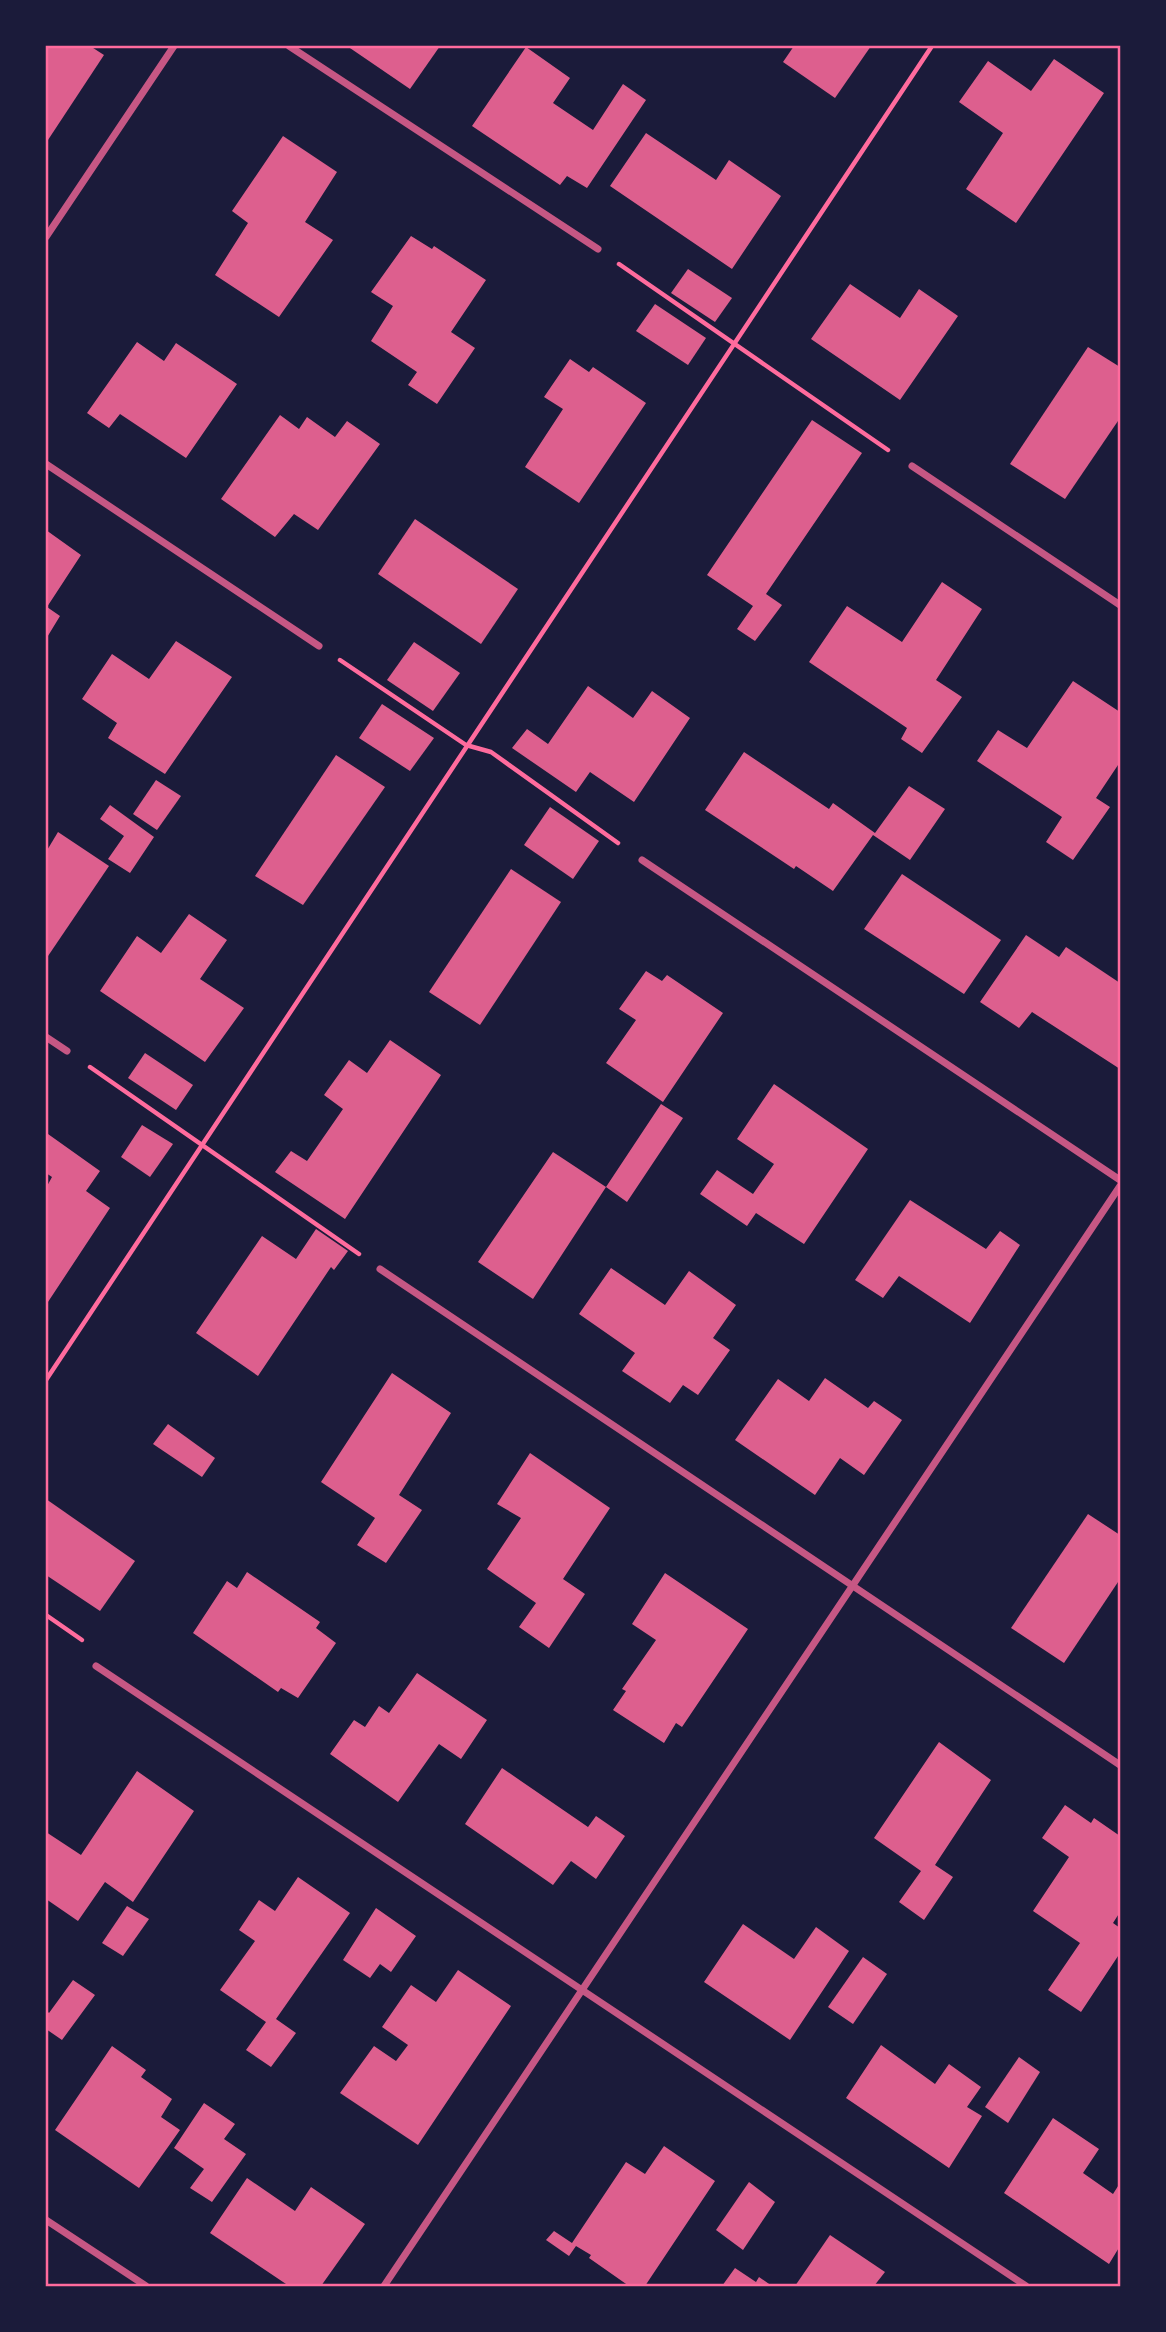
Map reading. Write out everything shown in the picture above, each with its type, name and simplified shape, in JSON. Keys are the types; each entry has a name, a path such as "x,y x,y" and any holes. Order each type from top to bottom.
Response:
{"street":[{"path":"46,237 174,46"},
{"path":"289,46 598,249"},
{"path":"46,464 319,646"},
{"path":"912,466 1121,605"},
{"path":"642,860 1121,1180"},
{"path":"46,1037 67,1051"},
{"path":"384,2287 1121,1186"},
{"path":"380,1269 1121,1765"},
{"path":"96,1666 1026,2287"},
{"path":"46,2220 146,2287"}],"path":[{"path":"46,1380 932,46"},
{"path":"598,249 912,466"},
{"path":"319,646 466,745 491,752 642,860"},
{"path":"67,1051 380,1269"},
{"path":"46,1615 101,1653 96,1666"}],"building":[{"path":"46,46 90,46 104,55 46,143"},
{"path":"347,46 440,46 410,89"},
{"path":"794,46 871,46 835,98 783,62"},
{"path":"526,47 570,78 553,103 593,130 623,84 646,100 587,188 567,176 560,185 472,126"},
{"path":"1054,59 1104,93 1016,223 966,189 1003,133 959,102 988,61 1031,91"},
{"path":"646,133 716,180 729,160 781,196 732,269 610,186"},
{"path":"283,136 337,172 305,222 333,240 279,317 215,275 248,223 232,211"},
{"path":"411,236 432,249 434,246 486,280 451,332 475,348 437,404 408,385 417,372 371,341 393,306 371,292"},
{"path":"688,269 732,298 715,322 671,293"},
{"path":"850,284 900,318 919,289 958,316 900,400 811,339"},
{"path":"655,304 706,338 688,365 636,331"},
{"path":"137,342 164,361 176,343 237,384 186,458 120,414 109,428 87,413"},
{"path":"1088,347 1120,367 1120,418 1065,499 1010,464"},
{"path":"570,359 589,372 593,367 646,403 579,503 525,467 563,409 544,397"},
{"path":"280,415 299,429 307,417 335,437 347,421 380,444 318,530 294,514 275,537 221,499"},
{"path":"812,420 862,453 766,594 782,605 755,641 737,629 753,606 707,575"},
{"path":"415,519 518,589 481,644 378,574"},
{"path":"46,530 81,555 47,607 60,616 46,639"},
{"path":"942,582 982,609 936,680 962,697 922,753 901,739 907,728 809,662 847,606 902,642"},
{"path":"176,641 232,677 165,774 108,738 117,723 82,699 112,654 149,679"},
{"path":"414,642 460,673 433,711 387,680"},
{"path":"1073,681 1120,712 1120,762 1096,798 1110,807 1073,860 1046,842 1062,817 977,761 998,730 1027,748"},
{"path":"588,686 633,718 652,691 690,718 634,802 590,772 576,792 512,748 527,729 548,744"},
{"path":"382,704 434,738 410,771 359,738"},
{"path":"744,752 829,809 833,803 875,833 909,786 945,809 910,860 873,835 833,891 796,866 794,869 705,810"},
{"path":"336,755 385,787 303,905 255,876"},
{"path":"156,780 181,796 157,830 133,814"},
{"path":"110,805 154,837 130,873 108,859 124,836 100,819"},
{"path":"550,807 599,841 573,879 524,845"},
{"path":"58,832 109,866 46,959 46,852"},
{"path":"511,869 561,902 480,1025 429,992"},
{"path":"902,874 1001,940 964,994 864,929"},
{"path":"189,914 227,940 200,979 244,1008 205,1062 100,991 137,936 161,953"},
{"path":"1026,935 1059,957 1066,947 1120,983 1120,1069 1032,1012 1019,1028 980,1002"},
{"path":"646,971 662,981 667,975 723,1013 663,1102 606,1063 636,1020 619,1009"},
{"path":"390,1040 441,1075 345,1219 275,1172 291,1151 307,1161 343,1109 324,1095 349,1060 367,1073"},
{"path":"145,1053 193,1085 176,1110 128,1078"},
{"path":"774,1084 868,1149 804,1244 756,1213 747,1226 700,1194 717,1170 753,1194 774,1164 737,1139"},
{"path":"661,1104 683,1118 627,1202 606,1187"},
{"path":"142,1125 173,1144 150,1177 121,1157"},
{"path":"48,1134 100,1171 86,1191 110,1208 46,1305 46,1188 52,1177 46,1173"},
{"path":"553,1152 606,1187 533,1299 478,1262"},
{"path":"910,1200 986,1249 1000,1231 1020,1245 970,1323 899,1276 883,1298 855,1280"},
{"path":"316,1229 348,1251 334,1270 331,1267 258,1376 196,1333 262,1236 296,1259"},
{"path":"611,1268 665,1305 689,1271 736,1305 713,1338 730,1350 698,1395 683,1385 670,1403 622,1371 635,1353 579,1314"},
{"path":"392,1373 451,1413 399,1495 422,1510 386,1563 357,1545 375,1518 321,1482"},
{"path":"825,1378 868,1408 874,1401 902,1420 864,1475 840,1458 815,1495 735,1440 778,1379 809,1401"},
{"path":"168,1424 215,1458 202,1477 153,1444"},
{"path":"530,1453 610,1508 563,1579 585,1594 549,1648 519,1627 536,1603 487,1569 521,1518 497,1504"},
{"path":"46,1499 135,1561 100,1611 46,1575"},
{"path":"1088,1514 1120,1535 1120,1579 1064,1663 1011,1628"},
{"path":"247,1572 320,1622 316,1628 336,1643 298,1698 281,1688 278,1692 193,1633 227,1581 237,1588"},
{"path":"665,1573 748,1629 682,1727 676,1723 664,1743 613,1710 626,1691 622,1689 656,1640 632,1624"},
{"path":"417,1673 487,1720 461,1759 439,1744 398,1802 330,1754 354,1720 365,1727 379,1706 389,1713"},
{"path":"939,1742 991,1780 935,1865 953,1877 924,1920 899,1902 921,1871 874,1838"},
{"path":"502,1768 588,1827 596,1816 625,1836 596,1879 571,1861 553,1885 465,1824"},
{"path":"137,1771 194,1811 133,1902 105,1882 78,1921 46,1899 46,1832 81,1855"},
{"path":"1065,1805 1091,1823 1094,1818 1120,1836 1120,1912 1113,1923 1120,1928 1120,1953 1081,2012 1048,1990 1080,1943 1033,1911 1069,1857 1042,1838"},
{"path":"298,1877 350,1913 276,2019 296,2033 271,2067 246,2050 266,2022 220,1990 255,1941 239,1930 259,1900 275,1911"},
{"path":"127,1906 149,1919 123,1956 102,1943"},
{"path":"376,1908 416,1936 391,1972 380,1964 370,1978 343,1960"},
{"path":"743,1924 794,1959 816,1927 849,1951 790,2040 704,1982"},
{"path":"863,1957 887,1974 853,2024 828,2007"},
{"path":"458,1970 511,2006 418,2145 340,2093 374,2046 396,2061 408,2045 382,2027 411,1985 436,2002"},
{"path":"73,1980 95,1995 62,2040 46,2029 46,2010 49,2013"},
{"path":"881,2045 935,2084 949,2064 981,2087 967,2107 982,2116 949,2168 846,2098"},
{"path":"112,2046 146,2070 141,2077 172,2099 161,2117 180,2130 139,2188 55,2130"},
{"path":"1019,2057 1040,2072 1008,2123 985,2107"},
{"path":"204,2103 235,2124 224,2139 246,2154 212,2202 190,2188 204,2169 174,2148"},
{"path":"1053,2118 1099,2149 1083,2173 1113,2194 1120,2183 1120,2246 1109,2264 1004,2193"},
{"path":"664,2146 715,2181 645,2286 629,2286 576,2246 569,2256 546,2240 554,2231 572,2243 626,2162 645,2174"},
{"path":"247,2178 295,2211 311,2187 365,2224 321,2286 289,2286 210,2233"},
{"path":"749,2182 775,2202 743,2250 716,2230"},
{"path":"830,2235 885,2272 874,2286 795,2286"},
{"path":"735,2268 756,2282 759,2277 772,2286 722,2286"}]}
